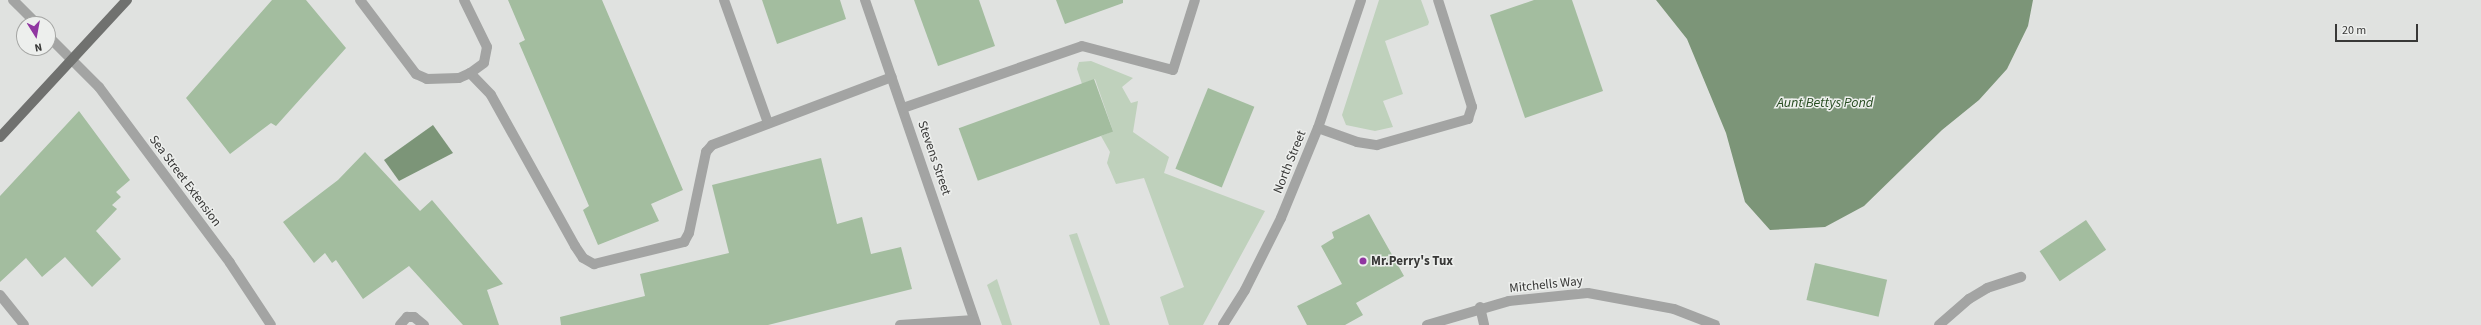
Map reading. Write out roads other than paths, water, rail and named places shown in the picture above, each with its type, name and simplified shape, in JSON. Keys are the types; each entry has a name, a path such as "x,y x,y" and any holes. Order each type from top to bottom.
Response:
{"main road":[{"path":"0,137 71,58 126,0"}],"street":[{"path":"14,0 29,16"},
{"path":"360,0 416,74 427,79 451,78 470,73 484,63 487,47 464,0"},
{"path":"724,0 768,124"},
{"name":"Stevens Street","path":"865,0 975,322"},
{"path":"903,108 1082,46 1173,70 1195,0"},
{"name":"North Street","path":"1223,325 1260,261 1318,128 1361,0"},
{"path":"1318,128 1357,142 1377,145 1468,119 1472,108 1438,0"},
{"name":"Sea Street Extension","path":"56,44 95,82 230,263 271,325"},
{"path":"470,73 491,94 575,246 583,258 594,264 684,242 689,233 706,152 712,145 892,77"},
{"path":"1939,325 1969,298 1987,288 2021,277"},
{"name":"Mitchells Way","path":"1427,325 1480,307 1536,296 1588,293 1674,309 1715,325"},
{"path":"0,295 24,325"},
{"path":"1480,307 1484,325"},
{"path":"400,325 407,317 414,317 424,325"},
{"path":"900,325 975,322"}],"water":[{"name":"Aunt Bettys Pond","path":"1656,0 2033,0 2028,26 2007,69 1979,100 1942,130 1864,206 1825,227 1770,230 1745,202 1726,133 1687,39"},
{"path":"433,125 453,153 399,181 384,160"}],"place":[{"name":"Mr.Perry's Tux","path":"1363,261"}]}
